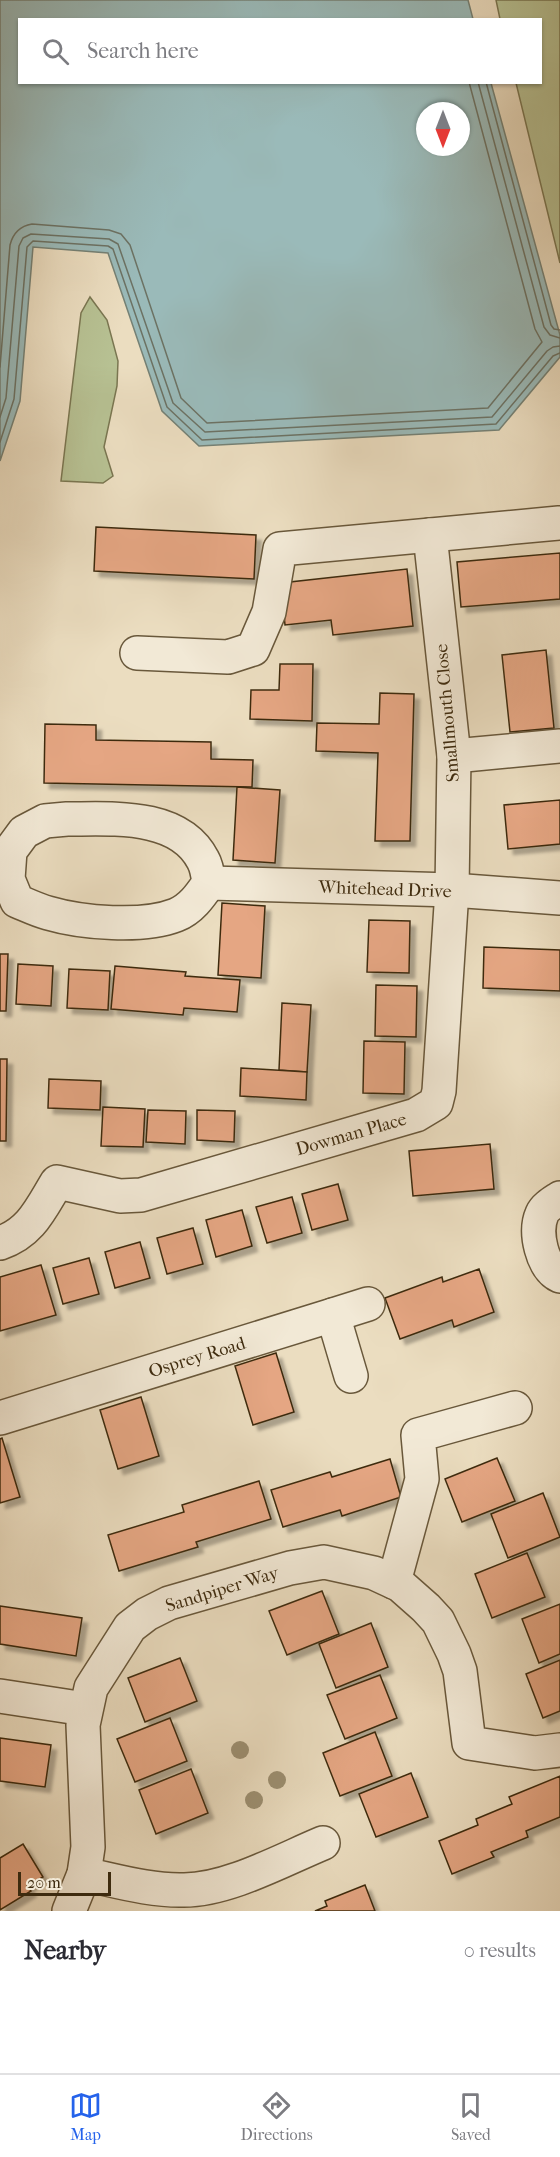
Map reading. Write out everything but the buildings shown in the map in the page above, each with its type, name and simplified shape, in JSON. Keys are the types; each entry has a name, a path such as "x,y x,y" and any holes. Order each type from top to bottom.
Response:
{"street":[{"path":"137,653 228,657 253,649 269,612 280,549 559,523"},
{"name":"Smallmouth Close","path":"430,535 454,756 452,891"},
{"path":"454,756 560,746"},
{"path":"99,819 163,826 178,833 195,848 204,862 209,883 196,902 177,915 145,922 96,922 48,913 17,901 8,879 10,852 24,832 45,821 99,819"},
{"name":"Whitehead Drive","path":"209,883 452,891 560,898"},
{"name":"Dowman Place","path":"0,1243 15,1238 31,1224 57,1182 120,1196 141,1195 427,1110 436,1103 439,1091 452,891"},
{"path":"560,1198 542,1212 539,1236 548,1265 555,1274 560,1276"},
{"name":"Osprey Road","path":"0,1418 368,1304"},
{"path":"333,1315 351,1376"},
{"path":"394,1582 422,1479 418,1436 515,1408"},
{"name":"Sandpiper Way","path":"69,1911 84,1874 88,1847 83,1745 85,1709 91,1688 130,1627 147,1614 169,1603 290,1568 324,1562 374,1573 394,1582 410,1593 438,1621 460,1671 469,1743 535,1753 560,1750"},
{"path":"0,1696 85,1709"},
{"path":"84,1874 151,1888 185,1890 220,1886 323,1843"}],"green space":[{"path":"496,0 560,0 560,263 516,84 542,84 542,18 500,18"},
{"path":"90,297 107,320 118,361 117,386 104,447 113,476 103,483 61,481 81,313"}],"water":[{"path":"0,0 468,0 473,18 18,18 18,84 491,84 560,335 560,357 499,430 199,446 162,411 108,253 33,247 20,401 0,461"}]}
